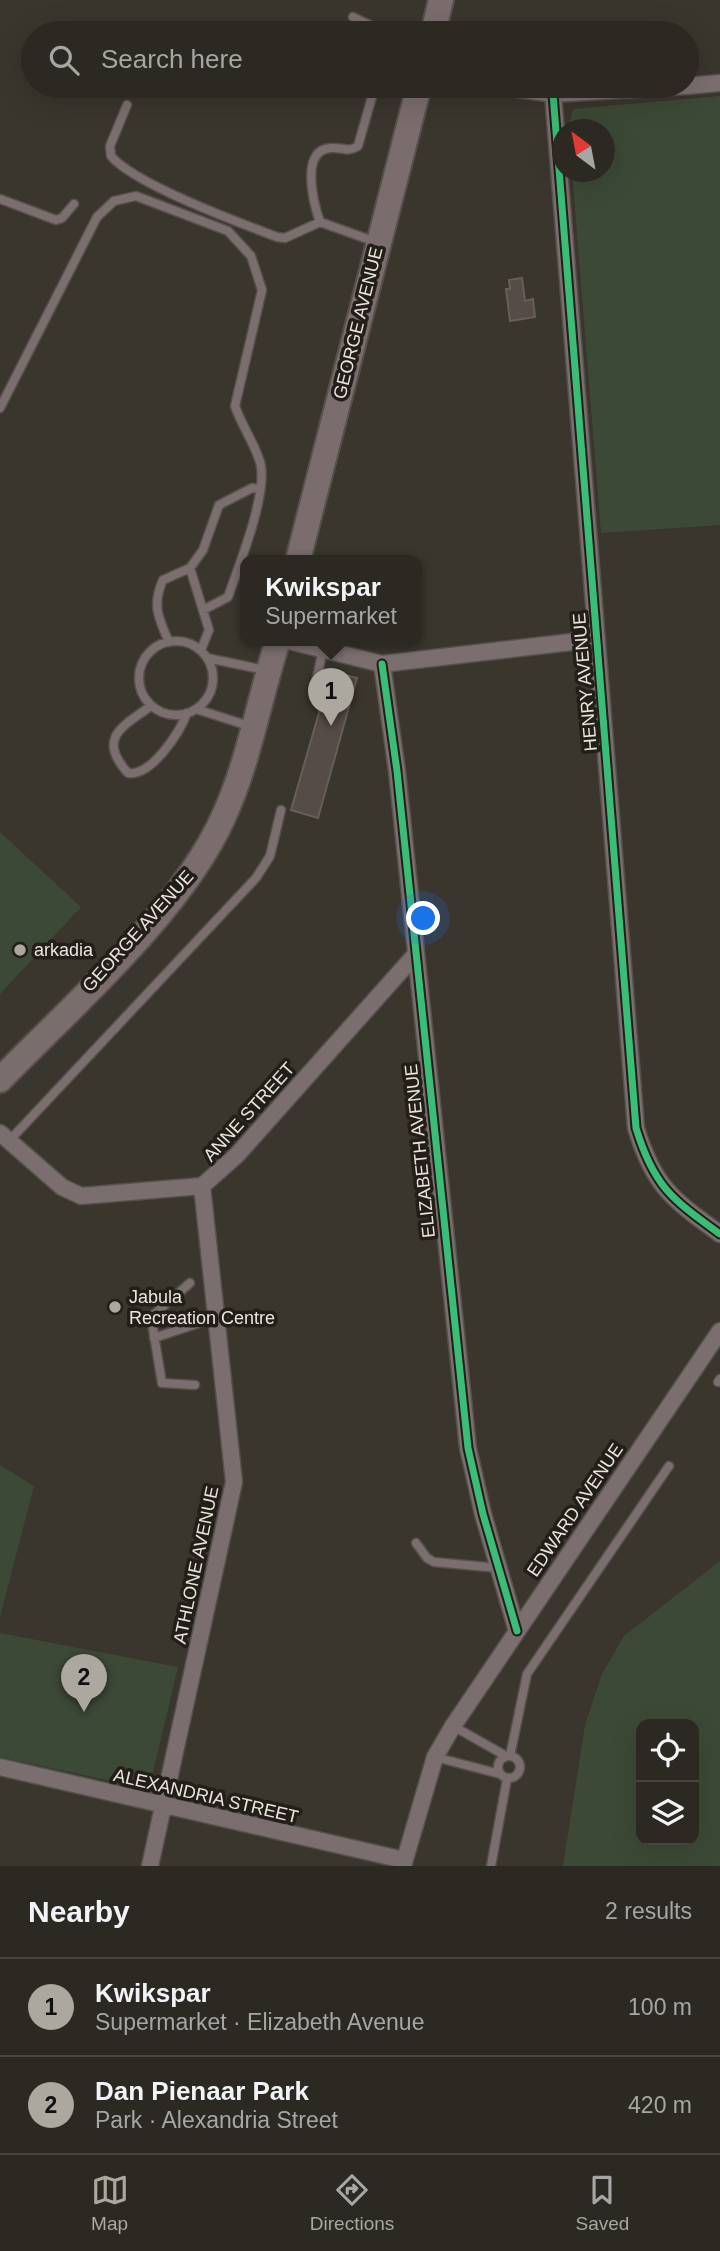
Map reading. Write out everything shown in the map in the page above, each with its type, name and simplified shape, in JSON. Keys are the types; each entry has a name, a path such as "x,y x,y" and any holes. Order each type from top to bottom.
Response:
{"main road":[{"path":"436,21 441,0"},
{"name":"GEORGE AVENUE","path":"299,555 416,98"},
{"name":"GEORGE AVENUE","path":"0,1080 140,934 193,870 233,795 276,646"}],"street":[{"path":"699,85 720,83"},
{"name":"HENRY AVENUE","path":"553,98 636,1128 647,1161 663,1188 720,1234"},
{"path":"308,646 382,664 597,639"},
{"name":"ELIZABETH AVENUE","path":"382,664 397,771 468,1448 517,1631"},
{"name":"ANNE STREET","path":"4,1137 62,1188 81,1196 202,1186 237,1156 415,956"},
{"name":"ATHLONE AVENUE","path":"150,1866 234,1482 202,1186"},
{"name":"EDWARD AVENUE","path":"403,1863 435,1757 453,1726 720,1331"},
{"name":"ALEXANDRIA STREET","path":"0,1767 403,1863"}],"lane":[{"path":"353,17 362,21"},
{"path":"320,222 310,187 314,164 324,150 331,148 349,151 358,146 372,98"},
{"path":"127,105 110,146 111,156 150,182 277,237 285,238 320,222 379,243"},
{"path":"0,408 97,217 114,201 136,196 228,230 241,242 258,270 262,290 235,406 241,425 261,464 260,489 240,555"},
{"path":"0,199 56,220 74,204"},
{"path":"169,642 155,610 157,593 163,580 190,568 203,550 219,505 252,488 260,489"},
{"path":"203,610 228,597 240,556"},
{"path":"151,706 117,732 113,743 117,760 133,774 140,772 173,741 191,711 209,695 212,686 213,676 204,654 209,630 190,568"},
{"path":"252,727 191,711 168,715 151,706 140,690 139,671 148,653 169,642 183,642 204,654 268,671"},
{"path":"315,686 323,650"},
{"path":"4,1137 256,878 270,856 281,810"},
{"path":"190,1283 151,1317 162,1383 195,1385"},
{"path":"154,1338 217,1317"},
{"path":"491,1866 503,1777 497,1766 508,1756 527,1674 669,1466"},
{"path":"416,1543 427,1558 434,1562 498,1568"},
{"path":"435,1757 503,1777 516,1776 520,1769 518,1760 453,1726"}],"green space":[{"path":"720,96 720,525 601,533 573,182 615,182 615,119 570,119 573,109"},
{"name":"arkadia","path":"0,832 81,907 0,994"},
{"path":"0,1465 34,1486 0,1617"},
{"path":"720,1561 720,1866 563,1866 585,1725 602,1674 624,1636"},
{"path":"0,1633 178,1667 149,1789 0,1757"}],"building":[{"path":"522,278 525,301 533,299 535,317 510,321 506,289 510,289 509,280"},
{"path":"331,671 357,678 318,818 291,810"}],"cycle path":[{"path":"553,98 636,1128 650,1165 667,1190 689,1211 720,1234"},
{"path":"382,664 397,771 468,1448 483,1514 517,1631"}],"place":[{"name":"Kwikspar","path":"331,726"},
{"name":"arkadia","path":"20,950"},
{"name":"Jabula Recreation Centre","path":"115,1307"},
{"name":"Dan Pienaar Park","path":"84,1712"}]}
